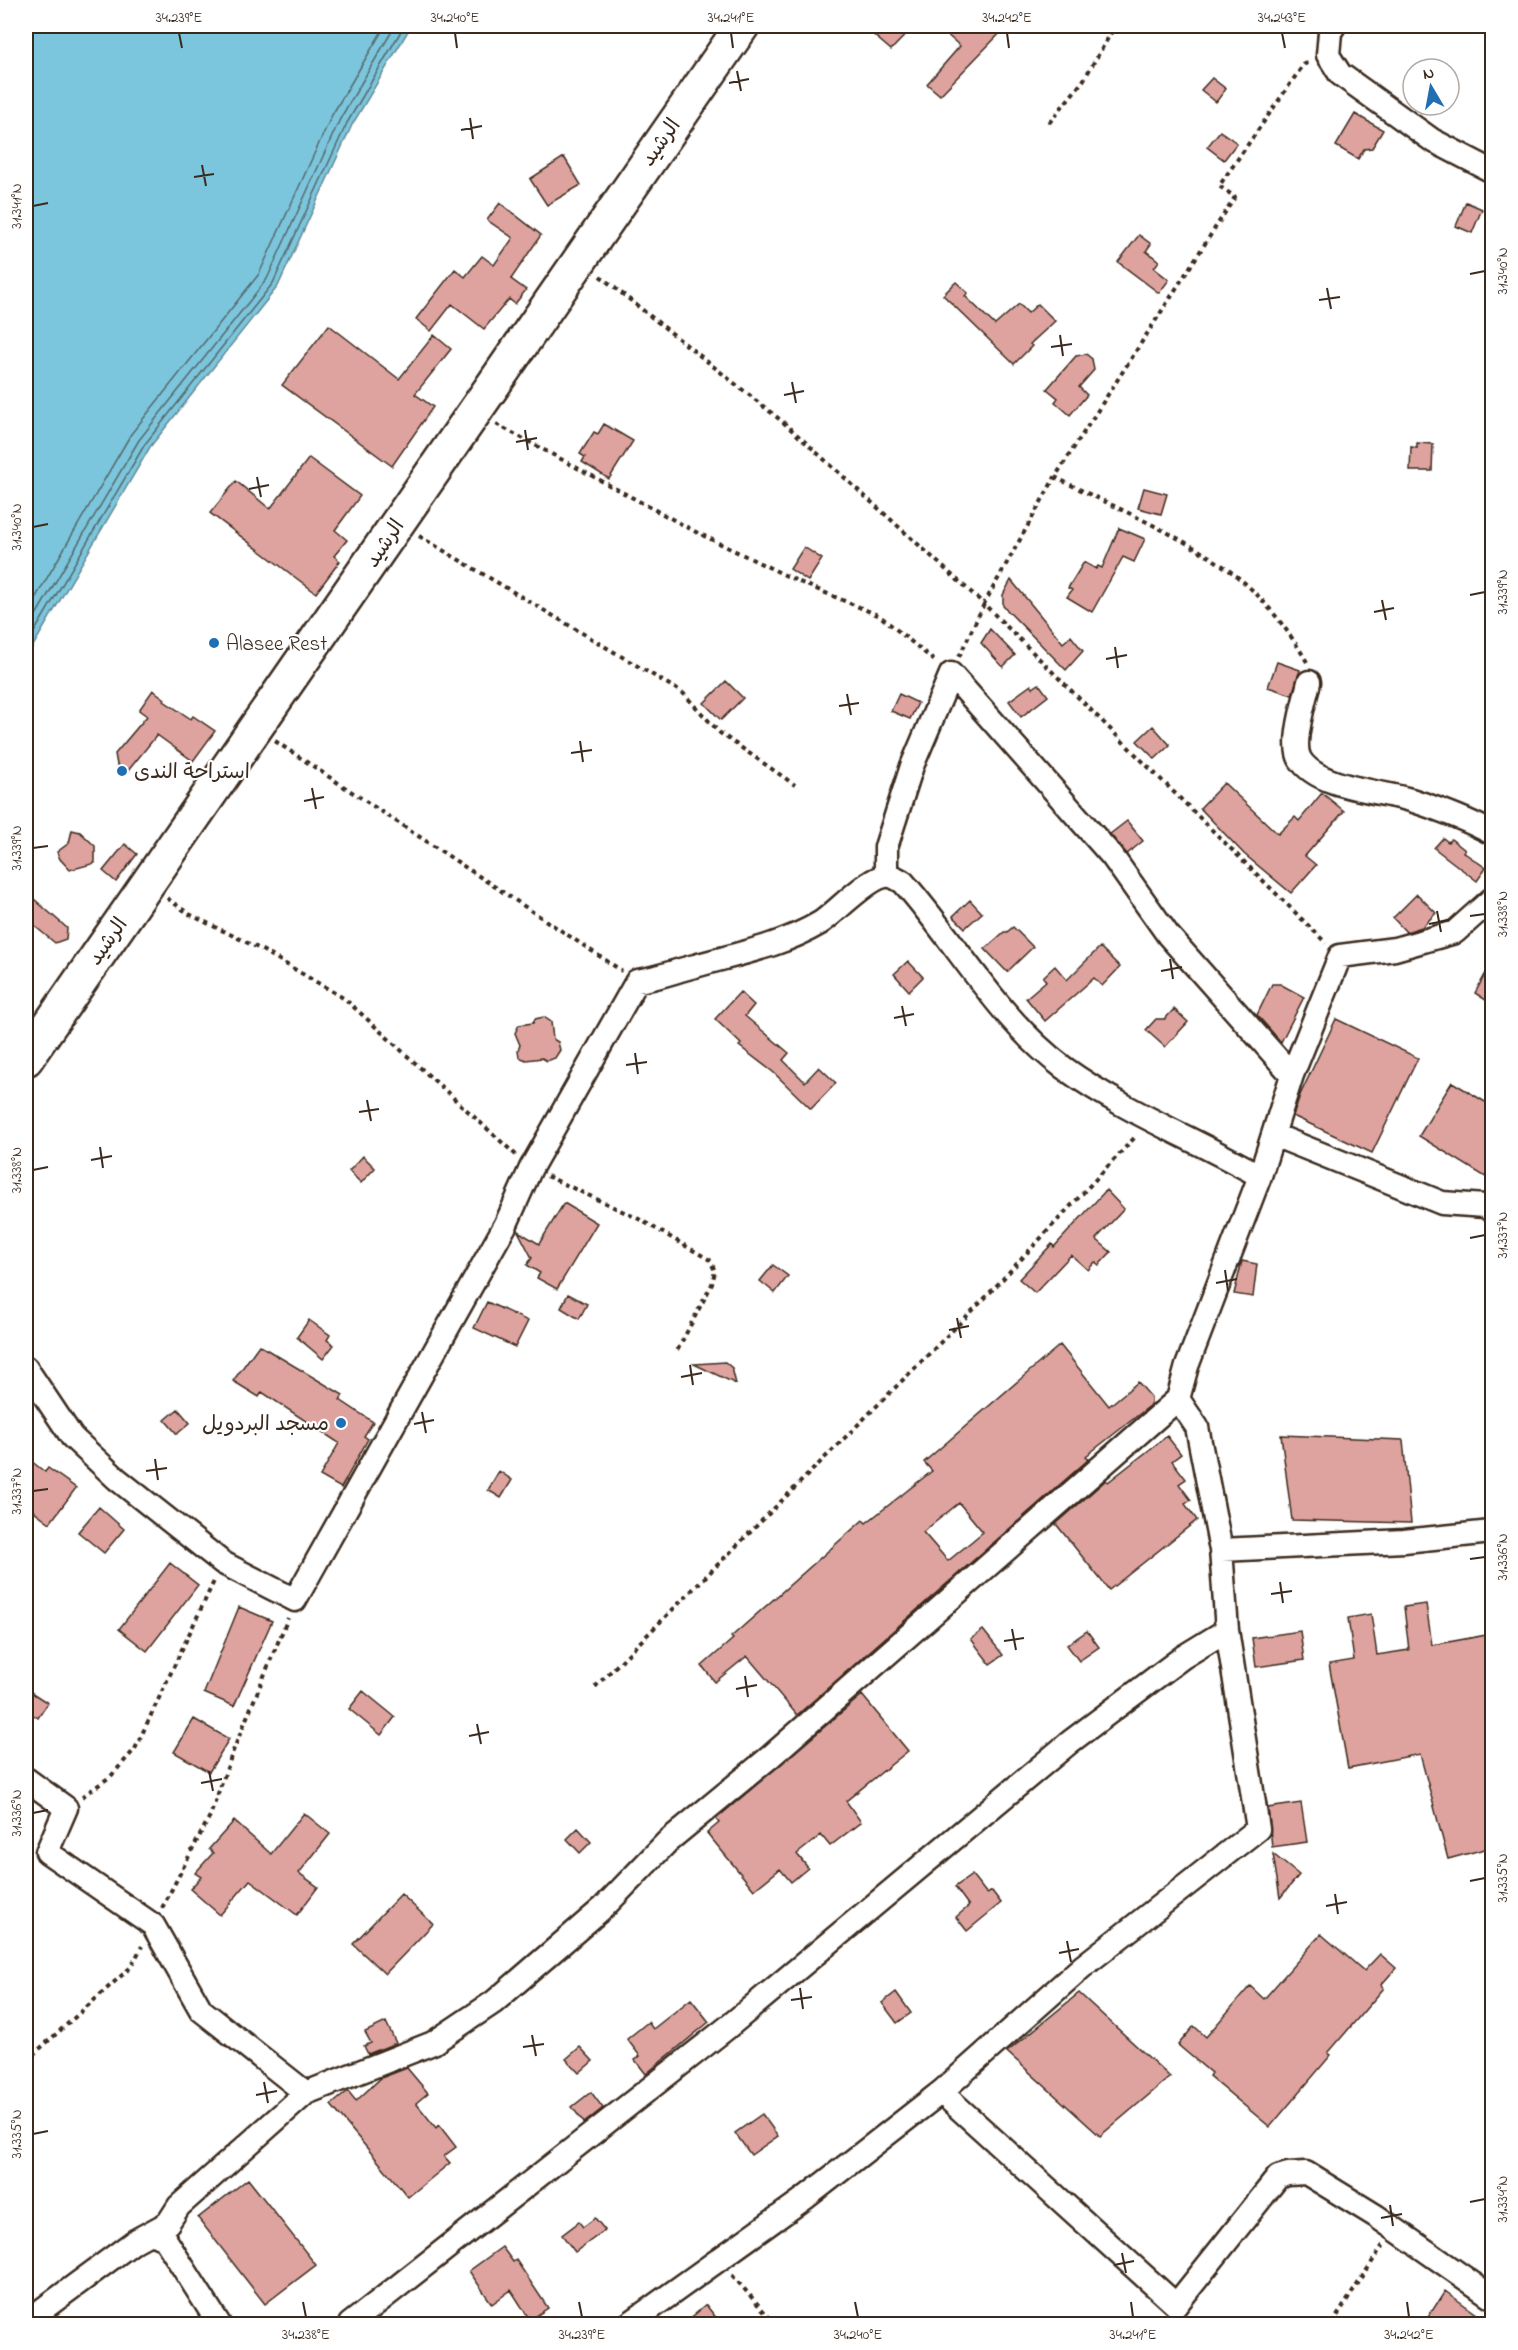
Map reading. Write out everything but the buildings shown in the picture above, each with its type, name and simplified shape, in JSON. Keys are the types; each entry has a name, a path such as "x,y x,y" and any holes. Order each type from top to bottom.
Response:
{"main road":[{"name":"الرشيد","path":"26,1059 474,413 578,259 742,26"}],"street":[{"path":"1334,26 1329,41 1328,55 1340,74 1432,140 1492,171"},
{"path":"886,876 886,847 912,766 951,674 1112,856 1168,935 1292,1075"},
{"path":"1309,682 1301,716 1298,748 1300,759 1314,773 1358,790 1408,799 1457,815 1492,833"},
{"path":"26,1368 72,1437 117,1479 223,1563 295,1600 506,1224 531,1168 637,981 659,978 692,966 740,955 793,936 821,922 876,878 886,876 903,882 998,1003 1064,1067 1150,1121 1225,1156 1260,1176"},
{"path":"28,2325 31,2318 135,2241 168,2223 179,2206 306,2093 433,2043 494,2002 604,1907 668,1841 770,1757 1178,1399 1187,1365 1260,1176 1292,1075 1340,956 1395,949 1455,932 1492,899"},
{"path":"1274,1135 1442,1203 1485,1206 1492,1211"},
{"path":"629,2325 720,2260 941,2092 1082,1967 1258,1829 1227,1630 1221,1550 1197,1427 1178,1399"},
{"path":"1221,1550 1404,1541 1492,1532"},
{"path":"350,2325 728,2026 1070,1742 1183,1657 1227,1630"},
{"path":"26,1779 66,1808 47,1852 153,1925 201,2010 306,2093"},
{"path":"941,2092 1176,2305 1278,2177 1306,2173 1492,2297"},
{"path":"151,2233 165,2239 219,2325"}],"path":[{"path":"1049,123 1083,81 1115,26"},
{"path":"474,413 696,532 880,616 951,674 984,604 1055,477 1235,197 1220,186 1304,64 1331,61"},
{"path":"578,259 783,422 984,604 1188,809 1340,956"},
{"path":"1055,477 1171,536 1231,572 1276,616 1307,662 1309,682"},
{"path":"397,524 683,693 720,733 795,785"},
{"path":"255,727 637,981"},
{"path":"147,883 189,914 261,950 345,999 531,1168 637,1218 692,1247 710,1260 715,1271 712,1284 677,1351"},
{"path":"595,1687 984,1299 1150,1121"},
{"path":"66,1808 111,1776 135,1749 171,1668 223,1563"},
{"path":"26,2061 131,1968 210,1816 233,1751 295,1600"},
{"path":"1332,2325 1393,2229"},
{"path":"720,2260 775,2325"}],"water":[{"path":"26,26 411,26 352,125 278,286 150,447 26,658"}],"place":[{"name":"Alasee Rest","path":"214,643"},
{"name":"استراحة الندى","path":"122,771"},
{"name":"مسجد البردويل","path":"341,1423"}]}
